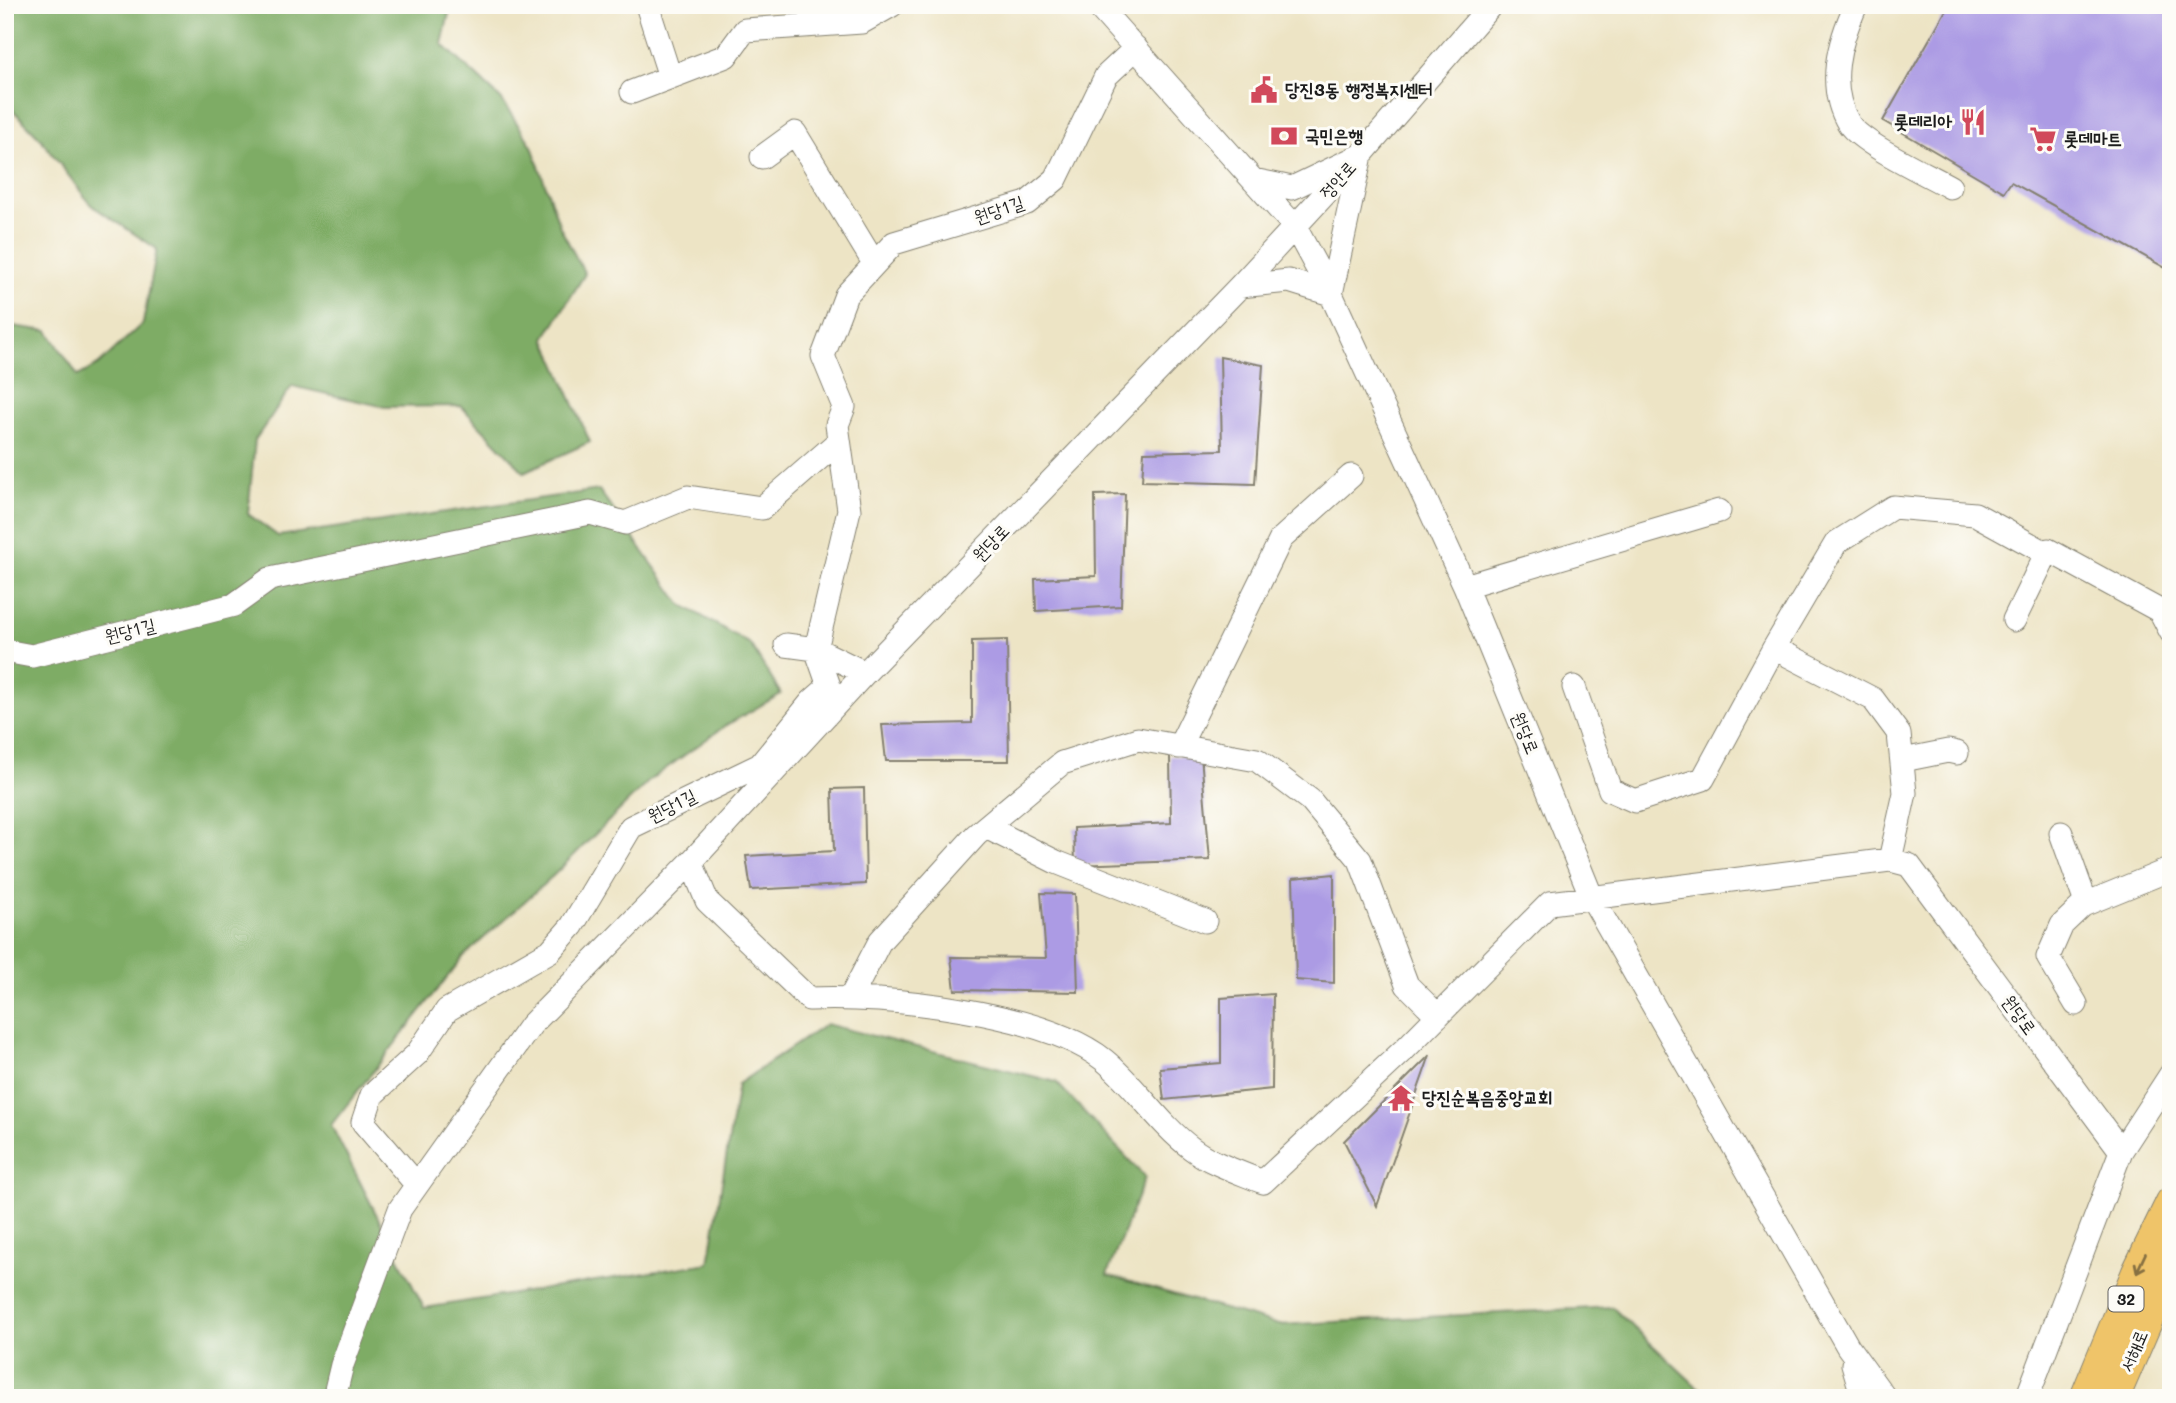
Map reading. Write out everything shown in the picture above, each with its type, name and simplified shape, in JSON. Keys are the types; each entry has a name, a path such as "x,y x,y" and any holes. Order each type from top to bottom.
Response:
{"main road":[{"name":"서해로","path":"2085,1398 2137,1272 2171,1202"},
{"name":"서해로","path":"2114,1398 2171,1266"}],"street":[{"path":"647,5 670,77"},
{"path":"632,92 726,56 745,30 862,22 892,5"},
{"name":"원당로","path":"1097,5 1295,227 1331,294 1465,586 1592,898 1848,1347 1885,1398"},
{"name":"정안로","path":"1295,227 1491,5"},
{"path":"1856,5 1841,38 1835,88 1850,125 1867,141 1950,187"},
{"name":"원당1길","path":"417,1185 363,1122 372,1095 418,1054 447,1010 550,951 572,926 631,827 760,765 812,701 830,687 817,649 849,510 836,425 844,407 823,356 846,295 894,243 1027,203 1056,179 1106,76 1136,48"},
{"path":"762,158 795,133 874,262"},
{"path":"1253,180 1292,188 1361,155"},
{"path":"1240,286 1289,281 1331,294 1361,155"},
{"name":"원당로","path":"334,1398 342,1365 400,1209 531,1025 691,862 865,673 1295,227"},
{"name":"원당1길","path":"5,651 32,656 234,605 270,579 590,513 625,523 688,497 762,508 839,441"},
{"path":"1179,747 1281,539 1351,476"},
{"path":"1574,688 1610,790 1635,801 1703,779 1836,543 1893,507 1975,514 2046,553"},
{"path":"1465,586 1719,511"},
{"path":"2014,620 2048,550 2160,611 2171,632"},
{"path":"786,645 817,649 865,673"},
{"path":"691,862 708,901 809,999 851,997 995,1016 1064,1038 1103,1059 1189,1147 1210,1160 1263,1182 1438,1016 1550,903 1889,860 1905,793 1899,734 1873,699 1774,649"},
{"path":"851,997 880,941 986,827 1062,763 1138,739 1257,760 1310,800 1360,860 1407,985 1438,1016"},
{"path":"1903,760 1948,751 1957,753"},
{"path":"986,827 1056,862 1205,921"},
{"path":"2061,834 2086,903 2062,925 2048,957 2076,1004"},
{"name":"원당로","path":"1889,860 1909,865 2120,1151"},
{"path":"2083,905 2171,869"},
{"path":"2027,1398 2120,1151 2171,1074"},
{"path":"1848,1347 1863,1398"}],"green space":[{"path":"5,5 451,5 442,44 501,99 532,146 560,227 585,274 545,338 590,442 524,472 461,406 385,407 292,386 255,440 248,514 278,536 599,490 681,604 750,644 781,694 725,726 650,780 555,874 464,956 331,1125 424,1308 709,1263 738,1084 826,1024 1056,1082 1145,1177 1107,1275 1279,1325 1612,1307 1709,1398 5,1398 5,325 48,331 78,376 98,365 143,323 157,249 91,205 40,138 5,102"}],"building":[{"name":"롯데마트","path":"1949,5 2157,5 2171,13 2171,271 2011,182 2004,192 1883,121"},
{"path":"1220,357 1263,365 1255,484 1142,481 1144,452 1222,450"},
{"path":"1125,494 1121,606 1036,611 1035,579 1096,576 1095,495"},
{"path":"1007,640 1009,761 886,761 882,725 972,723 972,641"},
{"path":"1170,756 1201,756 1210,860 1075,865 1074,828 1171,823"},
{"path":"864,788 866,884 751,890 746,856 834,851 832,789"},
{"path":"1334,874 1334,983 1296,980 1293,878"},
{"path":"1041,893 1075,894 1078,992 955,990 951,957 1046,958"},
{"path":"1273,994 1272,1089 1164,1100 1160,1068 1221,1063 1221,998"},
{"name":"당진순복음중앙교회","path":"1430,1055 1377,1206 1344,1141"}],"place":[{"name":"당진3동 행정복지센터","path":"1264,90"},
{"name":"롯데리아","path":"1973,122"},
{"name":"국민은행","path":"1284,136"},
{"name":"롯데마트","path":"2043,139"},
{"name":"당진순복음중앙교회","path":"1401,1098"}]}
